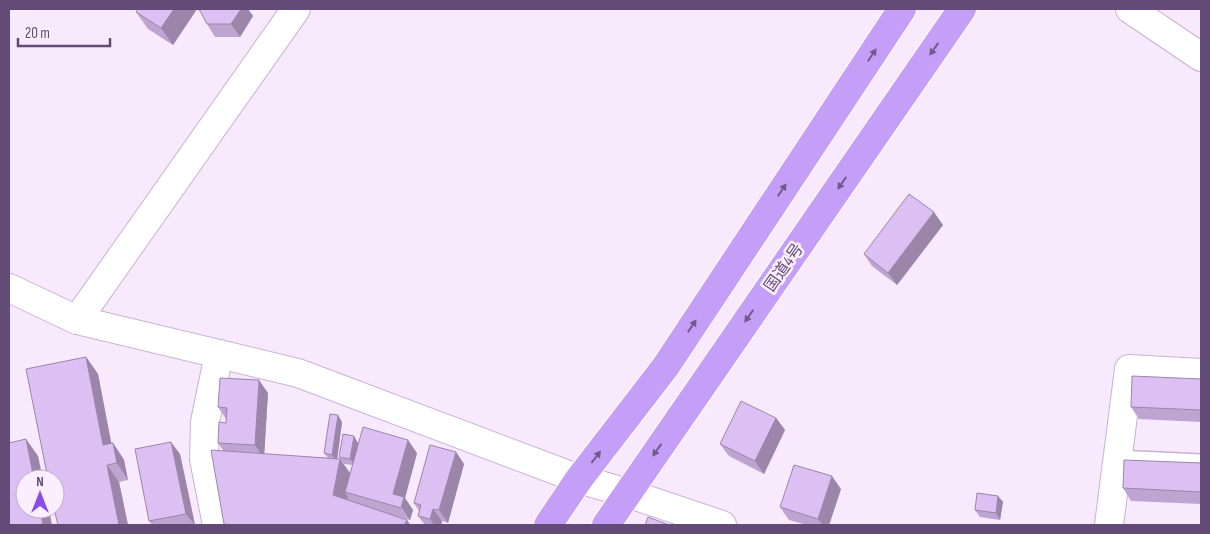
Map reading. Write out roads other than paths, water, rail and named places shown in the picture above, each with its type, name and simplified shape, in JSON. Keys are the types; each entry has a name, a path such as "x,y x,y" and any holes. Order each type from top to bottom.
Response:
{"highway":[{"path":"548,525 579,479 666,366 902,9"},
{"name":"国道4号","path":"606,525 962,9"}],"street":[{"path":"77,320 296,9"},
{"path":"1130,9 1201,56"},
{"path":"9,288 77,320 298,373 579,479 628,493 722,525"},
{"path":"217,525 204,459 205,422 219,354"},
{"path":"1108,525 1129,369 1201,374"}],"lane":[{"path":"1117,458 1201,462"}]}
